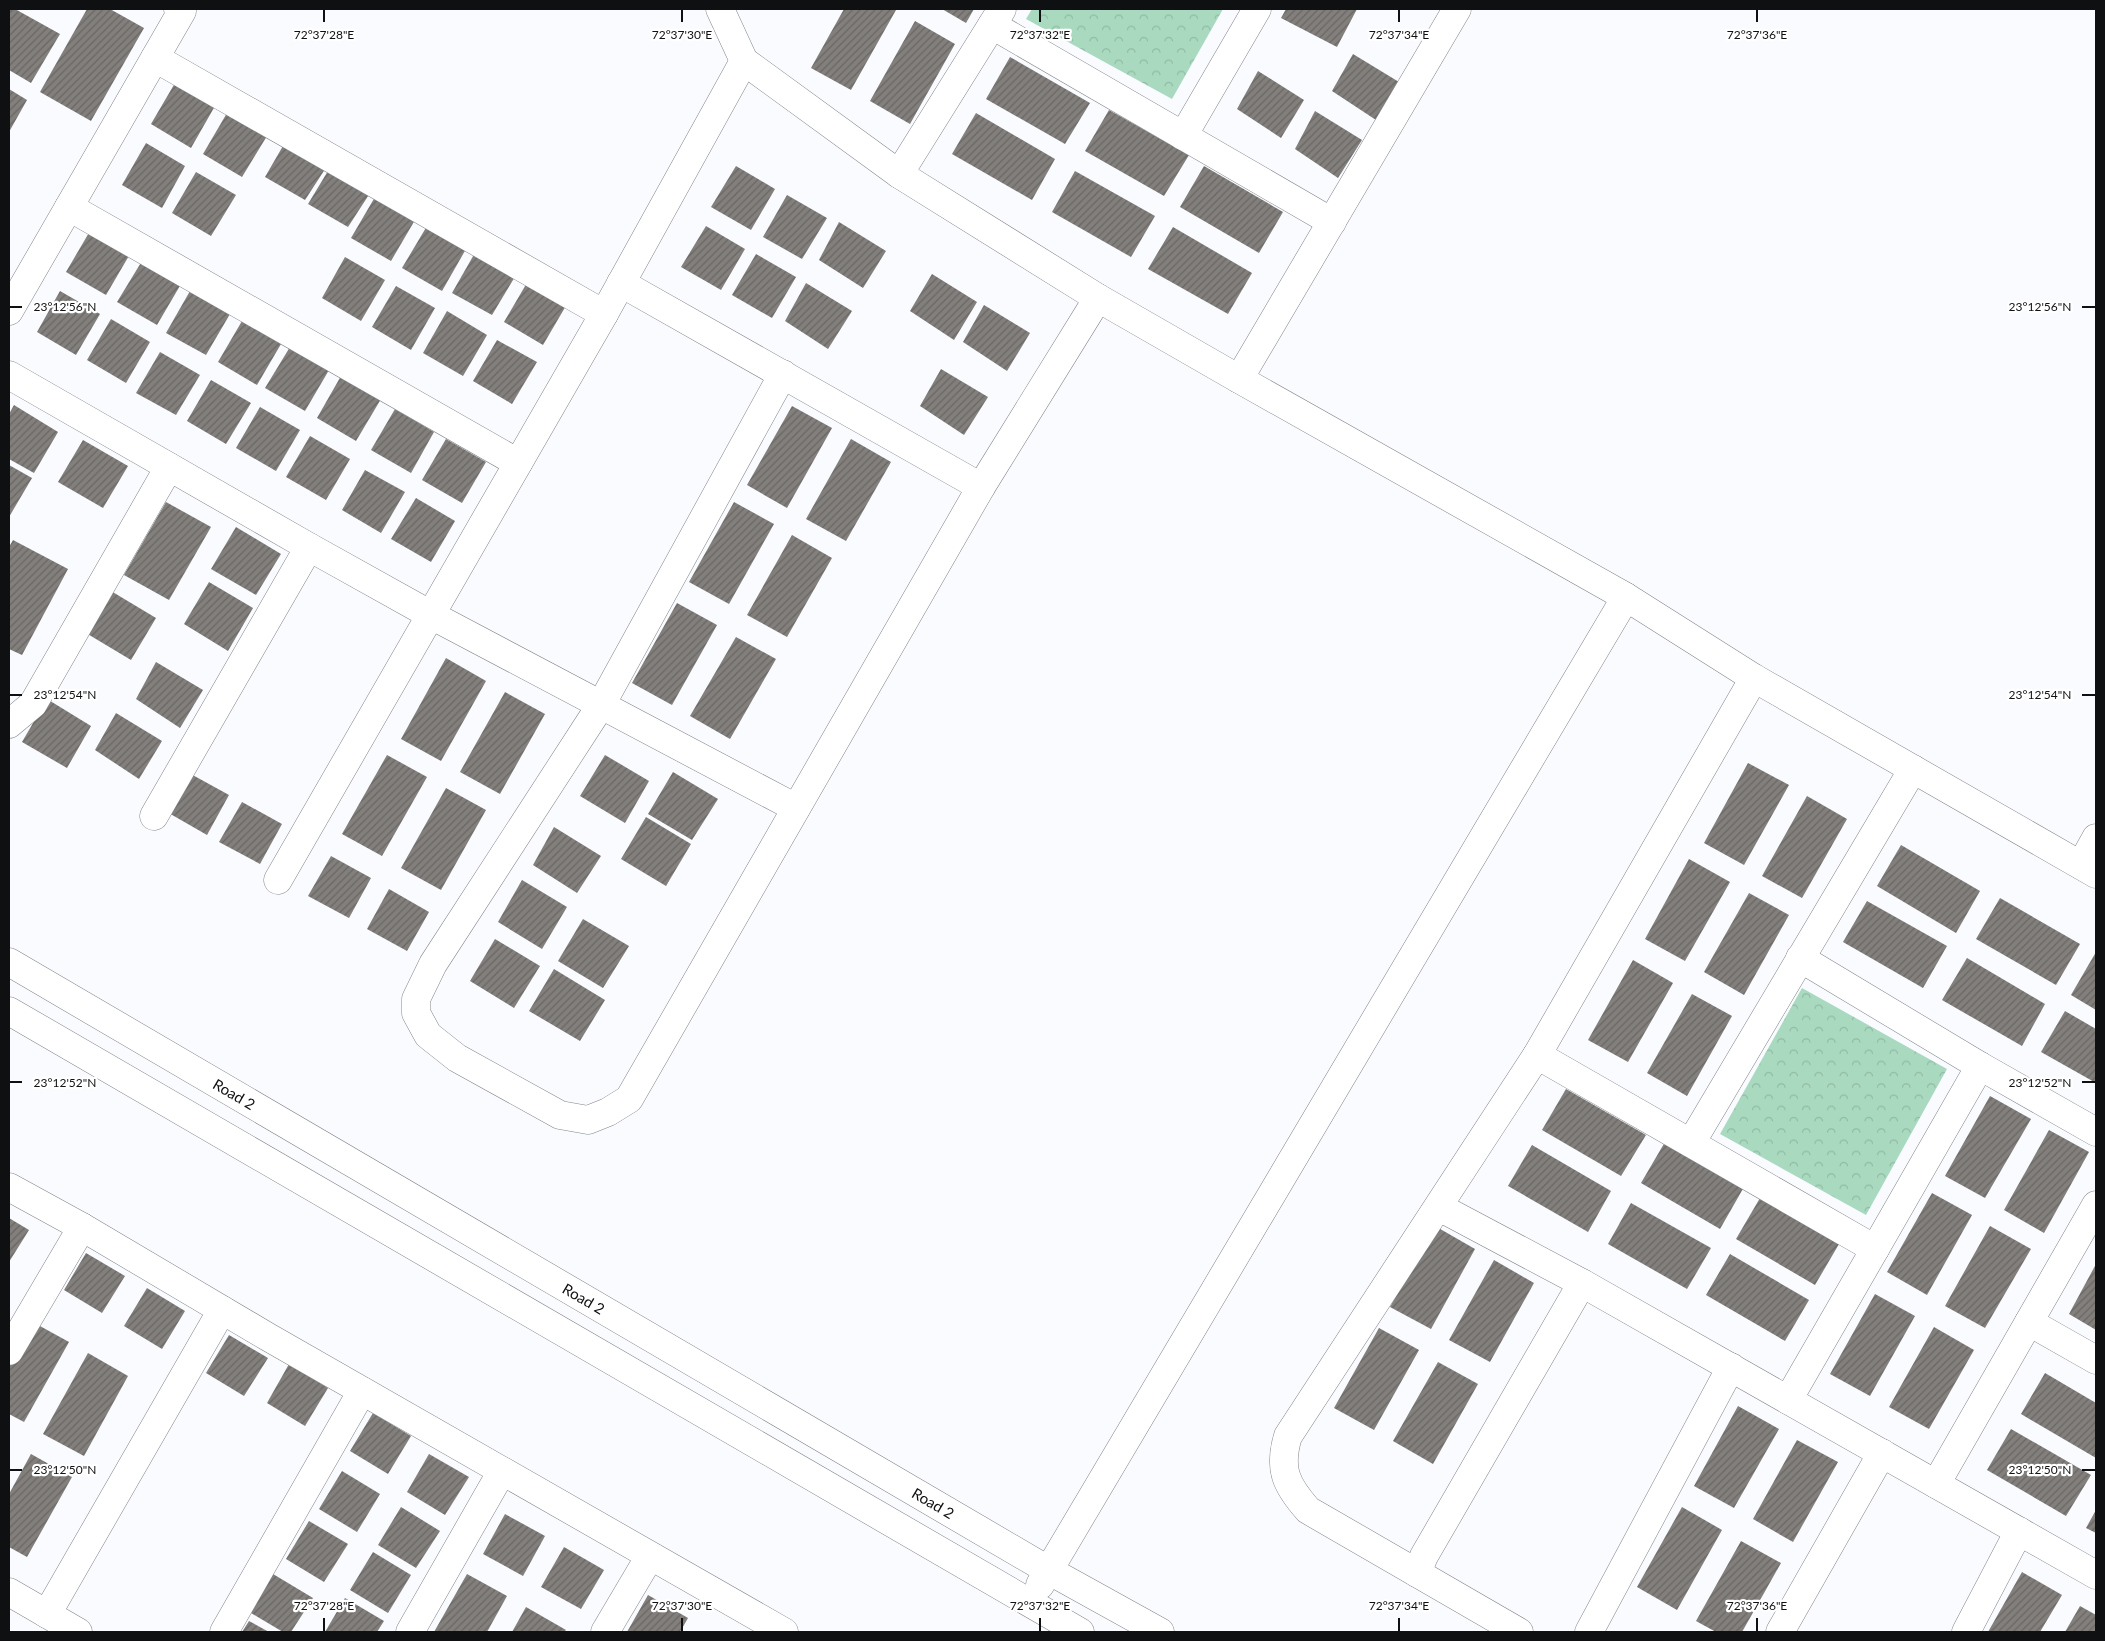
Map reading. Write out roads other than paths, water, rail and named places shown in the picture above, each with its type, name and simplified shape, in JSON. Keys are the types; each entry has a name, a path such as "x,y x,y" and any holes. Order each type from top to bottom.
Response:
{"street":[{"path":"9,311 181,9"},
{"path":"720,9 744,61 899,174 1098,298 1626,597 1754,678 2089,869 2096,838"},
{"path":"1182,136 1256,9"},
{"path":"1239,379 1457,9"},
{"path":"899,174 997,17 1182,136 1332,222"},
{"path":"154,58 604,314"},
{"path":"278,880 622,283 744,61"},
{"path":"69,207 518,463"},
{"path":"622,283 981,487"},
{"path":"783,374 602,705 433,964 416,999 416,1013 428,1035 457,1058 560,1115 588,1120 608,1112 628,1099 981,487 1098,298"},
{"path":"9,375 430,615 796,808"},
{"path":"9,724 33,704 169,467"},
{"path":"154,816 309,547"},
{"path":"1029,1603 1626,597"},
{"path":"1520,1632 1308,1510 1293,1493 1284,1474 1284,1450 1288,1436 1537,1055 1754,678"},
{"path":"1691,1143 1913,768"},
{"path":"1800,958 1980,1066 2096,1132"},
{"name":"Road 2","path":"9,962 1048,1570 1160,1632"},
{"path":"9,1011 1080,1632"},
{"path":"1537,1055 1875,1249"},
{"path":"1788,1400 1980,1066"},
{"path":"9,1187 82,1227 222,1310 782,1632"},
{"path":"1936,1484 2096,1206"},
{"path":"1439,1207 1582,1283 2096,1575"},
{"path":"9,1351 82,1227"},
{"path":"1417,1573 1424,1556 1582,1283"},
{"path":"48,1614 222,1310"},
{"path":"2029,1322 2096,1360"},
{"path":"1589,1632 1731,1367"},
{"path":"224,1632 362,1391"},
{"path":"1780,1632 1882,1453"},
{"path":"410,1632 502,1471"},
{"path":"1966,1632 2019,1531"},
{"path":"605,1632 650,1556"},
{"path":"9,1592 78,1632"}]}
